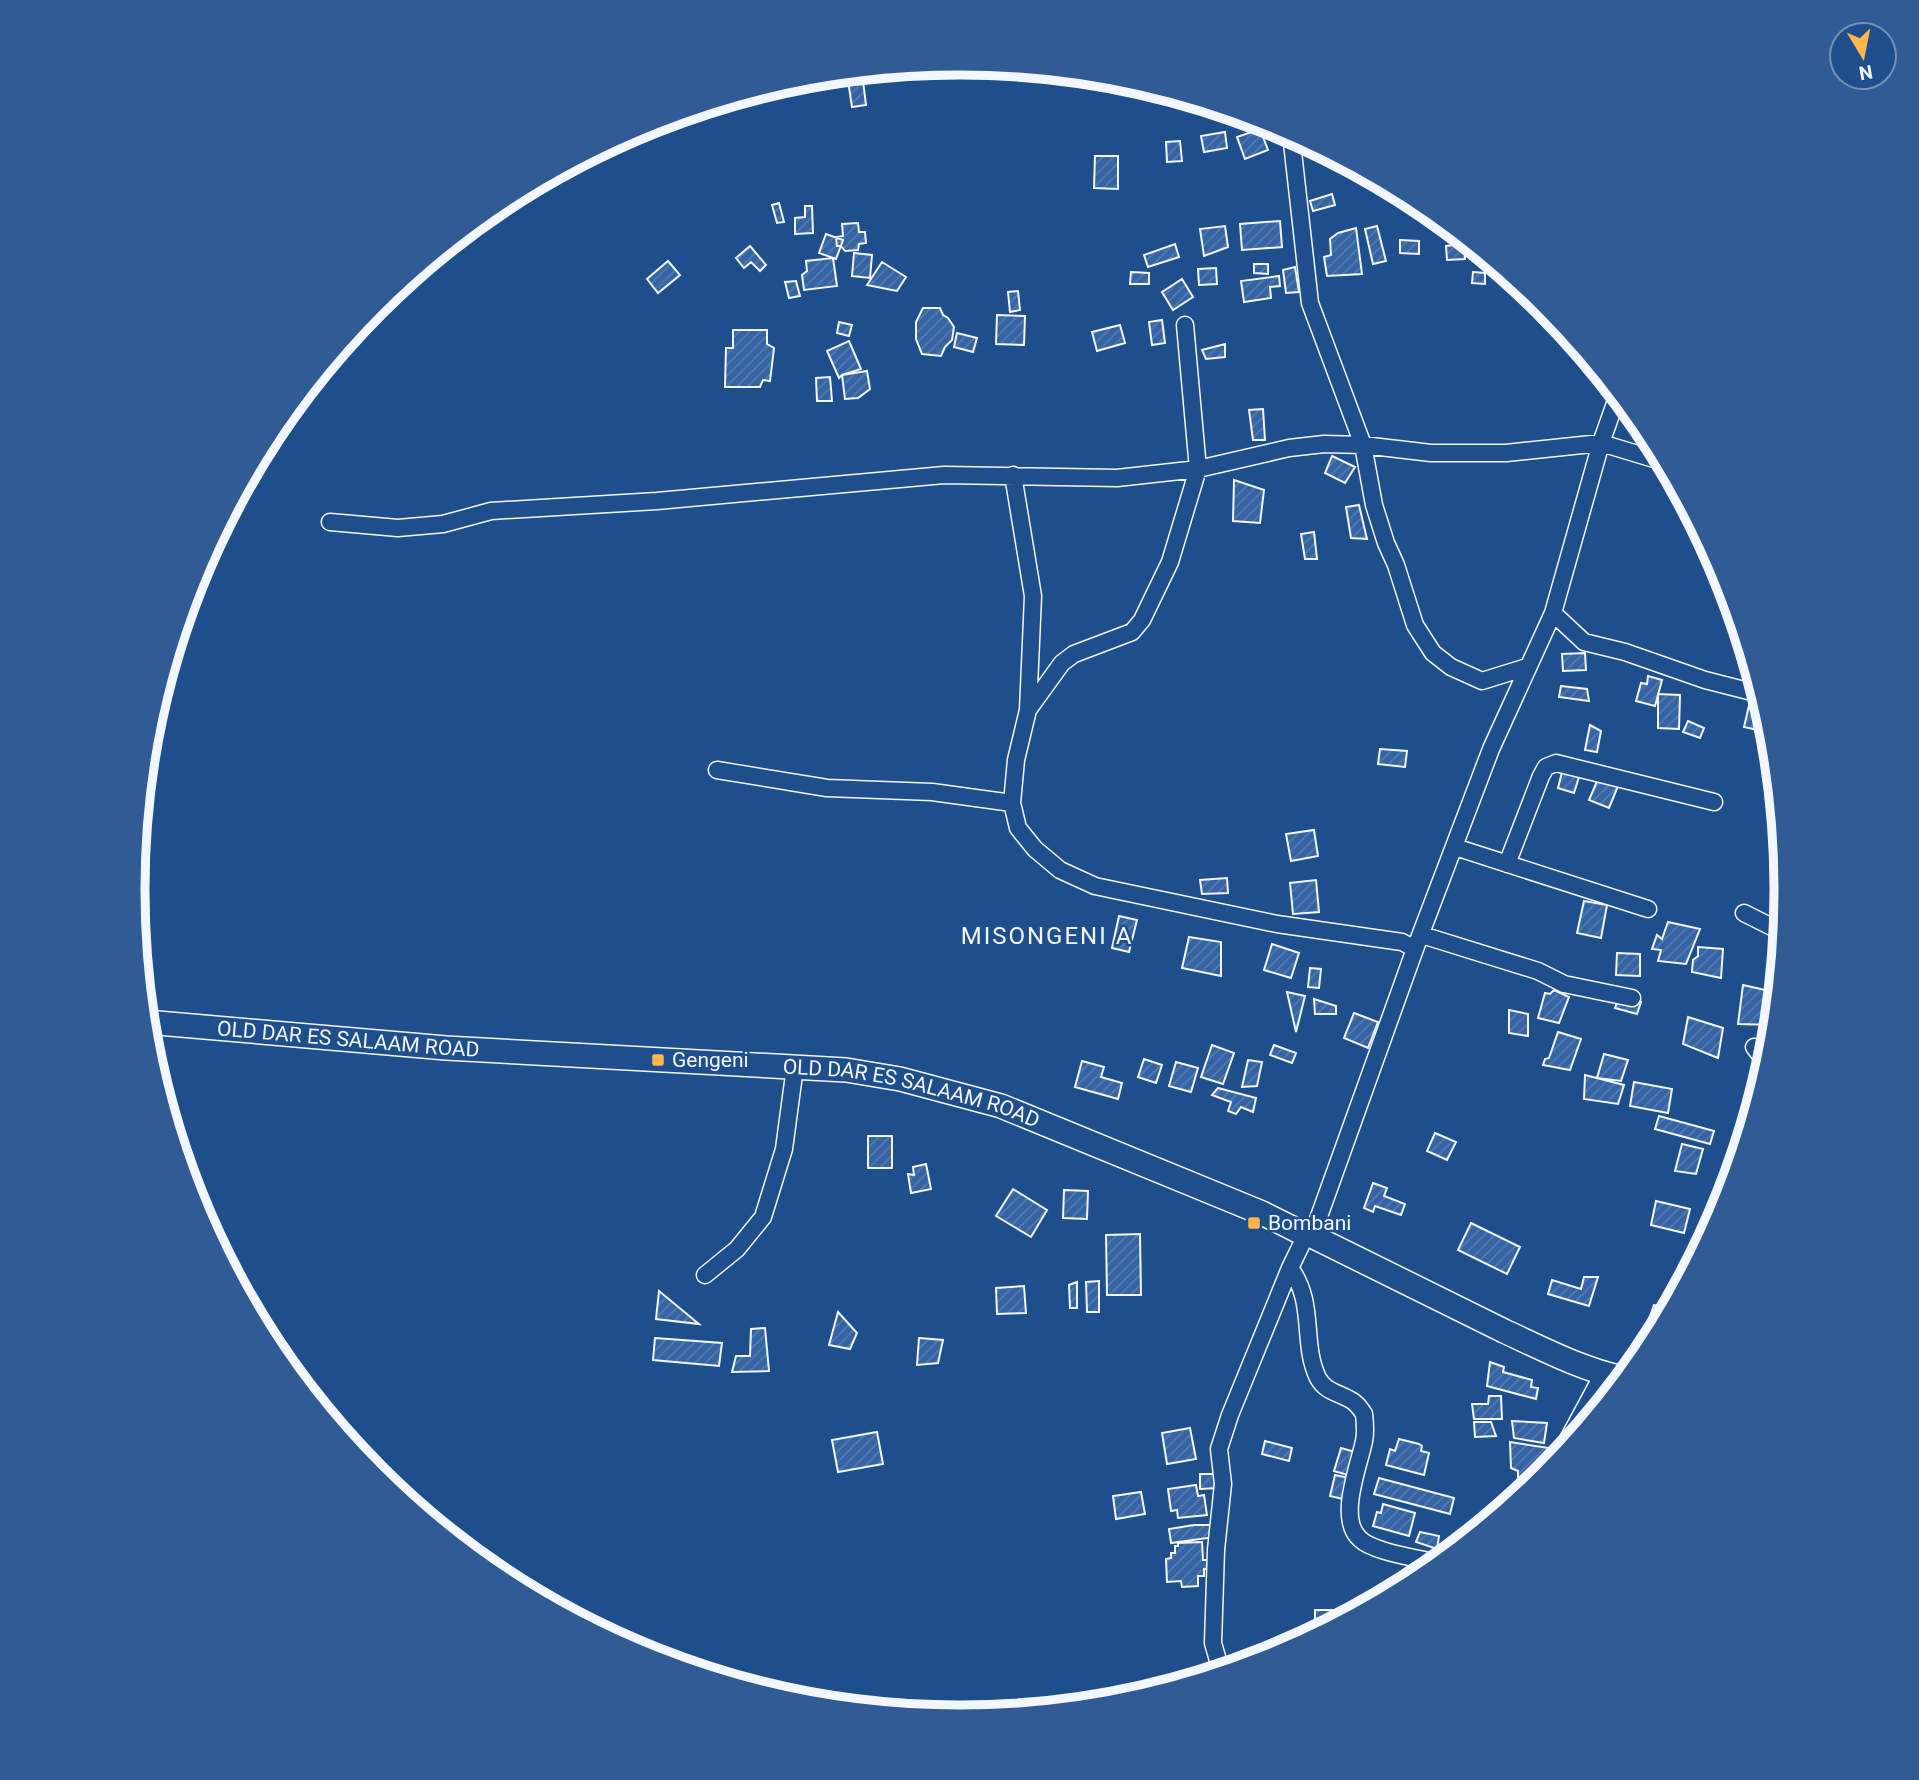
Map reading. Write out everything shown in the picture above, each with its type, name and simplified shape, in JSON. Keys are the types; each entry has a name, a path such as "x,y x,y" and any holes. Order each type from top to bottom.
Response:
{"street":[{"path":"1292,147 1310,303 1363,445 1374,505 1415,625 1433,653 1451,667 1482,681 1527,667"},
{"path":"1028,709 1062,663 1074,654 1132,632 1142,620 1170,562 1198,469 1185,325"},
{"path":"1219,1663 1213,1643 1216,1550 1223,1484 1219,1449 1230,1415 1290,1268 1309,1236 1491,749 1553,613 1601,443 1614,405"},
{"path":"330,522 398,528 443,524 491,511 657,501 944,475 1117,478 1198,469 1289,448 1324,444 1363,445 1431,453 1506,453 1601,443 1650,458"},
{"path":"1013,475 1033,596 1028,709 1016,760 1012,803 1018,828 1035,849 1060,870 1095,886 1277,924 1402,942 1419,942 1538,971 1564,984 1632,998"},
{"path":"1553,613 1584,642 1625,652 1705,680 1749,691"},
{"path":"1507,864 1541,776 1546,768 1556,763 1714,802"},
{"path":"717,770 827,788 932,792 1012,803"},
{"path":"1455,847 1648,909"},
{"path":"1744,913 1773,928"},
{"name":"OLD DAR ES SALAAM ROAD","path":"156,1023 446,1048 846,1070 900,1079 1002,1106 1262,1213 1563,1359 1613,1376"},
{"path":"1754,1047 1758,1052"},
{"path":"705,1275 737,1249 763,1217 784,1149 795,1067"},
{"path":"1290,1268 1300,1282 1310,1347 1320,1381 1327,1390 1350,1399 1364,1414 1365,1438 1351,1497 1351,1525 1360,1539 1384,1550 1422,1559"}],"building":[{"path":"863,81 866,105 852,107 848,83"},
{"path":"1255,131 1262,133 1268,150 1245,159 1237,137"},
{"path":"1225,132 1227,148 1204,152 1201,136"},
{"path":"1180,141 1182,161 1167,162 1166,142"},
{"path":"1095,156 1118,156 1118,189 1094,188"},
{"path":"1332,194 1335,205 1313,211 1310,201"},
{"path":"779,203 784,222 777,223 772,205"},
{"path":"805,206 812,206 813,233 795,234 795,218 805,217"},
{"path":"1280,221 1282,247 1242,250 1240,224"},
{"path":"858,223 859,232 865,232 866,243 859,244 858,250 845,251 841,246 837,246 836,237 843,236 842,224"},
{"path":"1225,226 1228,247 1204,256 1200,229"},
{"path":"1377,226 1386,261 1373,264 1365,229"},
{"path":"1356,228 1362,274 1327,276 1324,257 1331,255 1330,239 1338,233"},
{"path":"826,234 843,240 836,259 819,253"},
{"path":"1400,240 1419,241 1419,254 1400,253"},
{"path":"1175,244 1179,257 1148,267 1144,255"},
{"path":"1456,245 1464,251 1465,259 1447,260 1446,246"},
{"path":"750,246 766,265 760,271 751,262 744,268 736,258"},
{"path":"854,253 872,255 870,278 852,276"},
{"path":"833,258 837,286 804,290 802,275 807,271 806,261"},
{"path":"668,261 680,275 658,293 647,279"},
{"path":"882,262 906,277 897,291 867,285"},
{"path":"1254,264 1268,264 1268,274 1254,273"},
{"path":"1295,267 1299,292 1286,293 1283,270"},
{"path":"1216,268 1217,284 1199,285 1198,269"},
{"path":"1131,272 1149,273 1149,284 1130,284"},
{"path":"1473,272 1485,273 1485,284 1472,283"},
{"path":"1279,276 1280,286 1270,287 1271,298 1244,302 1241,281"},
{"path":"1182,279 1193,297 1173,310 1162,292"},
{"path":"796,281 800,296 789,298 785,282"},
{"path":"1018,291 1020,310 1010,312 1008,292"},
{"path":"923,308 940,308 954,327 952,340 941,356 922,354 916,339 916,322"},
{"path":"997,315 1025,316 1024,345 996,344"},
{"path":"1162,320 1165,343 1152,345 1149,322"},
{"path":"839,322 852,325 849,336 837,333"},
{"path":"1120,325 1125,343 1097,351 1092,332"},
{"path":"733,330 767,330 767,344 774,348 770,381 763,380 760,387 725,387 726,348 733,348"},
{"path":"957,333 977,338 973,352 954,347"},
{"path":"849,341 861,369 839,378 827,351"},
{"path":"1225,344 1225,357 1206,359 1202,350"},
{"path":"867,371 870,389 858,398 845,399 842,375"},
{"path":"830,377 832,401 817,401 816,378"},
{"path":"1263,409 1265,440 1253,440 1249,410"},
{"path":"1332,456 1355,467 1345,483 1325,473"},
{"path":"1234,480 1264,490 1260,523 1233,521"},
{"path":"1359,505 1367,539 1351,538 1346,507"},
{"path":"1314,532 1317,559 1305,559 1301,534"},
{"path":"1585,653 1586,670 1563,671 1562,654"},
{"path":"1648,676 1662,680 1655,706 1636,701 1641,683 1647,684"},
{"path":"1561,686 1587,689 1589,701 1559,697"},
{"path":"1658,694 1680,695 1679,729 1658,728"},
{"path":"1751,698 1759,730 1744,727"},
{"path":"1688,721 1704,728 1700,738 1683,732"},
{"path":"1590,725 1601,731 1597,752 1585,750"},
{"path":"1380,749 1407,751 1405,767 1378,764"},
{"path":"1562,772 1579,777 1574,793 1558,788"},
{"path":"1598,779 1618,786 1609,808 1589,800"},
{"path":"1314,830 1318,856 1291,861 1286,834"},
{"path":"1227,878 1228,893 1202,894 1200,880"},
{"path":"1316,880 1319,912 1293,914 1290,883"},
{"path":"1584,901 1607,905 1601,938 1577,933"},
{"path":"1119,916 1137,920 1129,952 1112,948"},
{"path":"1668,922 1700,929 1686,964 1658,961 1661,950 1652,949 1657,935 1662,939"},
{"path":"1189,937 1221,942 1221,976 1182,968"},
{"path":"1272,944 1299,953 1291,978 1264,970"},
{"path":"1698,947 1723,949 1721,978 1692,972 1693,960 1698,956"},
{"path":"1617,953 1640,954 1640,976 1616,975"},
{"path":"1310,968 1321,969 1319,988 1308,987"},
{"path":"1743,985 1768,991 1763,1025 1738,1024"},
{"path":"1554,990 1569,997 1559,1023 1538,1018 1545,993 1550,994"},
{"path":"1287,992 1305,996 1296,1032"},
{"path":"1314,999 1336,1006 1336,1014 1315,1014"},
{"path":"1618,1000 1641,1002 1637,1014 1615,1008"},
{"path":"1509,1010 1528,1014 1528,1036 1509,1033"},
{"path":"1354,1013 1378,1022 1368,1048 1344,1038"},
{"path":"1688,1017 1723,1028 1718,1058 1683,1044"},
{"path":"1558,1032 1581,1039 1570,1070 1543,1065 1545,1059 1549,1058"},
{"path":"1212,1045 1234,1053 1223,1084 1201,1077"},
{"path":"1274,1045 1296,1053 1292,1063 1270,1055"},
{"path":"1604,1054 1628,1060 1621,1081 1597,1078"},
{"path":"1144,1059 1162,1065 1156,1083 1138,1077"},
{"path":"1248,1060 1262,1062 1257,1086 1242,1087"},
{"path":"1082,1061 1104,1067 1101,1077 1122,1083 1118,1099 1075,1087"},
{"path":"1176,1062 1198,1068 1191,1092 1169,1086"},
{"path":"1585,1075 1624,1085 1618,1104 1584,1099"},
{"path":"1634,1082 1672,1089 1668,1113 1630,1106"},
{"path":"1218,1088 1256,1098 1253,1112 1241,1107 1236,1114 1228,1111 1231,1102 1212,1095"},
{"path":"1659,1116 1714,1131 1710,1144 1655,1129"},
{"path":"1435,1133 1456,1142 1447,1160 1427,1151"},
{"path":"868,1136 892,1136 892,1168 868,1168"},
{"path":"1682,1144 1703,1149 1696,1174 1675,1171"},
{"path":"926,1164 931,1189 911,1193 908,1174 914,1175 913,1167"},
{"path":"1373,1183 1387,1188 1384,1196 1405,1204 1401,1215 1375,1206 1373,1212 1364,1208"},
{"path":"1013,1189 1047,1210 1031,1237 996,1216"},
{"path":"1064,1190 1088,1191 1087,1219 1063,1218"},
{"path":"1656,1201 1690,1209 1684,1233 1651,1225"},
{"path":"1471,1223 1520,1247 1507,1274 1458,1250"},
{"path":"1140,1234 1141,1295 1107,1295 1106,1235"},
{"path":"1584,1277 1598,1277 1589,1306 1548,1294 1552,1280 1581,1289"},
{"path":"1099,1281 1099,1312 1087,1312 1086,1282"},
{"path":"1077,1282 1077,1308 1070,1308 1069,1285"},
{"path":"1024,1286 1026,1313 997,1314 996,1288"},
{"path":"659,1291 699,1324 656,1319"},
{"path":"1654,1305 1659,1307 1651,1320 1649,1319"},
{"path":"838,1312 857,1333 850,1349 829,1345"},
{"path":"765,1328 769,1371 732,1372 736,1356 750,1356 751,1329"},
{"path":"655,1338 722,1343 719,1366 653,1360"},
{"path":"919,1338 943,1340 938,1363 917,1365"},
{"path":"1490,1362 1504,1367 1503,1372 1532,1380 1531,1387 1538,1388 1536,1399 1487,1386"},
{"path":"1489,1396 1501,1396 1502,1419 1474,1419 1472,1404 1488,1404"},
{"path":"1512,1421 1547,1423 1544,1443 1514,1438"},
{"path":"1474,1422 1491,1422 1496,1436 1475,1437"},
{"path":"1190,1428 1196,1459 1167,1464 1162,1433"},
{"path":"877,1432 883,1464 838,1472 832,1440"},
{"path":"1399,1439 1419,1444 1422,1446 1421,1451 1429,1453 1424,1475 1386,1465 1390,1449 1395,1451"},
{"path":"1265,1441 1292,1448 1289,1461 1262,1454"},
{"path":"1510,1442 1549,1448 1548,1453 1525,1477 1518,1477 1518,1471 1511,1468"},
{"path":"1341,1448 1355,1452 1348,1475 1334,1471"},
{"path":"1200,1474 1218,1474 1218,1488 1200,1489"},
{"path":"1335,1475 1349,1478 1343,1499 1330,1496"},
{"path":"1379,1478 1454,1498 1450,1514 1374,1494"},
{"path":"1196,1485 1198,1496 1204,1495 1207,1515 1178,1518 1177,1510 1171,1511 1168,1489"},
{"path":"1141,1492 1145,1514 1116,1519 1113,1496"},
{"path":"1383,1504 1415,1513 1409,1536 1373,1526 1377,1512 1381,1513"},
{"path":"1213,1525 1215,1537 1171,1543 1169,1529"},
{"path":"1420,1532 1439,1536 1437,1549 1416,1542"},
{"path":"1202,1542 1203,1560 1207,1560 1207,1569 1204,1569 1204,1576 1198,1576 1198,1586 1182,1587 1181,1581 1167,1582 1166,1559 1171,1558 1171,1553 1175,1553 1175,1546 1178,1546 1178,1543"},
{"path":"1315,1610 1332,1610 1332,1615 1315,1623"}],"place":[{"name":"Gengeni","path":"658,1060"},
{"name":"Bombani","path":"1254,1223"}],"district":[{"name":"MISONGENI A","path":"1047,936"}]}
